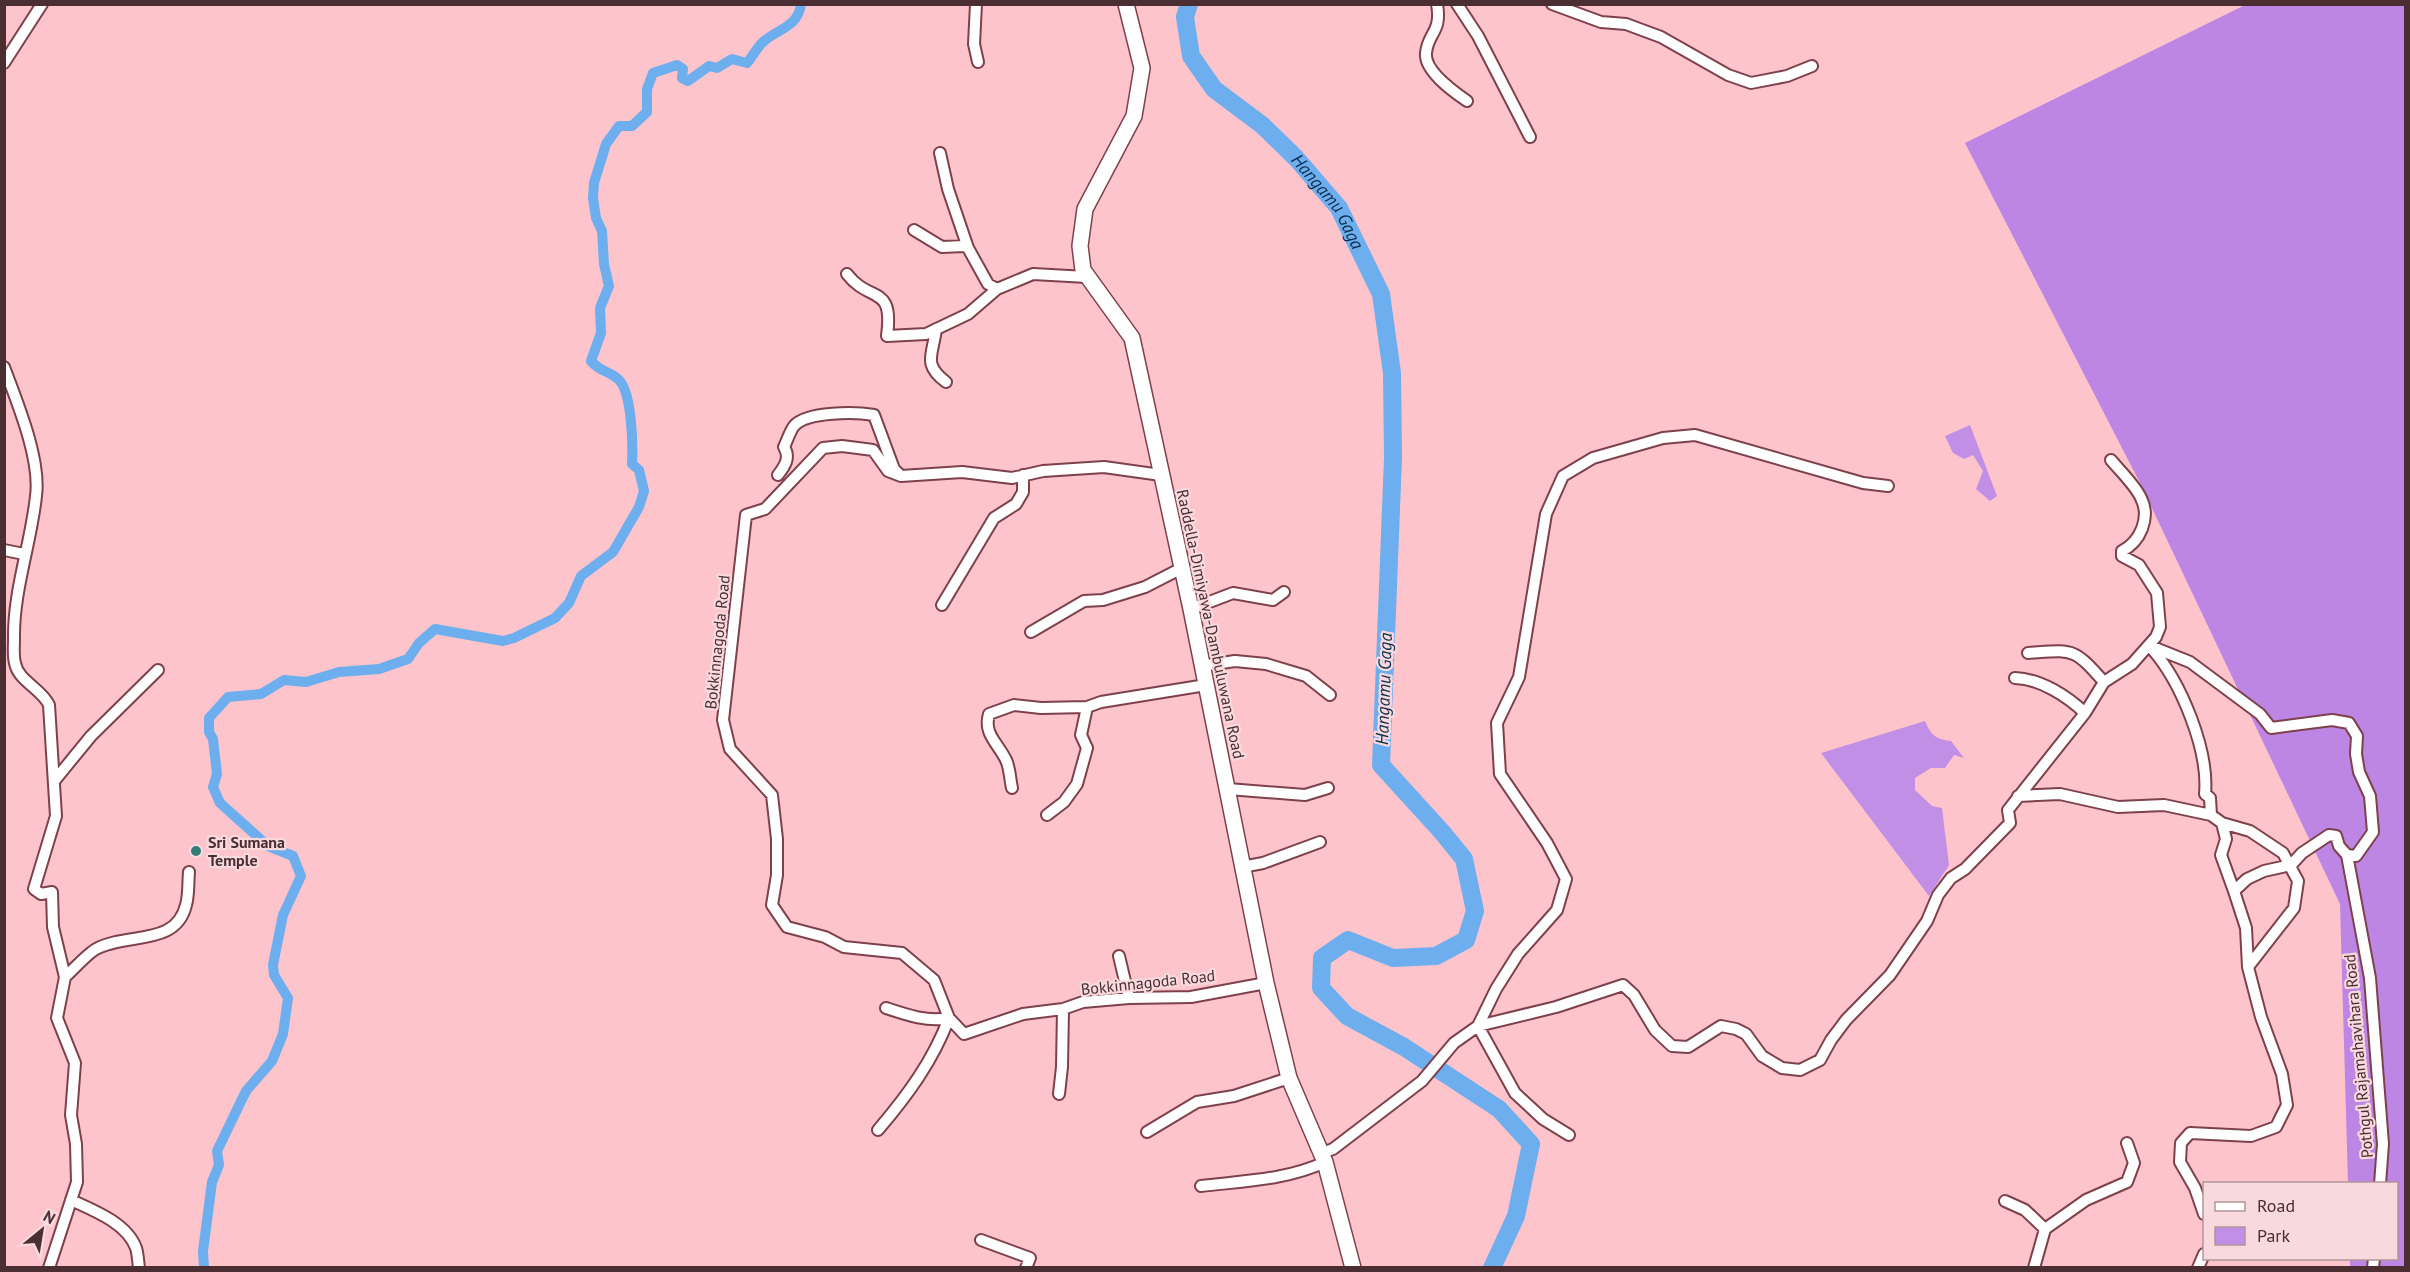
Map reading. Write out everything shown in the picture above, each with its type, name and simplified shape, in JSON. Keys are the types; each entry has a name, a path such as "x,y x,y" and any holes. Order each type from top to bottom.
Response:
{"street":[{"path":"4,63 42,4"},
{"path":"976,4 974,44 978,62"},
{"name":"Raddella-Dimiyawa-Dambuluwana Road","path":"1126,4 1142,68 1134,116 1085,209 1080,246 1083,270 1132,338 1191,609 1266,983 1289,1078 1324,1158 1353,1268"},
{"path":"1437,4 1440,20 1426,52 1427,65 1450,89 1467,101"},
{"path":"1457,4 1478,36 1530,137"},
{"path":"1552,4 1602,22 1626,24 1652,34 1728,75 1751,83 1787,76 1812,66"},
{"path":"940,153 948,189 968,248 988,284 997,289"},
{"path":"914,230 942,247 964,246 968,248"},
{"path":"847,274 852,280 881,298 888,307 887,336 926,333 936,329 968,314 997,289 1033,274 1087,277"},
{"path":"936,329 930,362 932,368 946,382"},
{"path":"4,367 23,419 36,471 37,494 13,618 10,665 46,697 49,705 56,816 34,889 41,894 52,892 53,927 65,977 57,1018 75,1064 71,1115 76,1144 77,1182 49,1268"},
{"path":"778,475 786,464 787,452 784,447 795,425 811,417 855,412 874,415 894,469 901,476 962,472 1012,478 1043,471 1104,467 1161,475"},
{"path":"1478,1026 1496,989 1518,954 1557,910 1566,879 1546,843 1500,774 1497,723 1519,677 1546,514 1563,476 1593,458 1663,438 1695,435 1863,483 1888,486"},
{"name":"Bokkinnagoda Road","path":"901,476 888,471 873,450 842,446 823,448 765,508 746,515 723,720 730,749 772,795 777,839 777,875 772,905 787,927 825,937 844,946 902,953 934,980 949,1018 964,1034 1023,1014 1063,1009 1083,1002 1130,998 1191,997 1266,983"},
{"path":"1202,1186 1298,1173 1324,1158 1422,1080 1454,1043 1478,1026 1556,1007 1623,985 1634,995 1655,1030 1672,1046 1688,1047 1721,1026 1746,1034 1762,1056 1782,1068 1800,1070 1820,1060 1846,1020 1890,975 1927,921 1938,895 1951,878 1965,869 2010,823 2008,810 2085,713 2104,682 2132,664 2150,646 2160,627 2157,593 2139,565 2122,556 2121,551 2130,547 2140,535 2145,512 2142,498 2111,460"},
{"path":"942,605 994,518 1016,504 1023,492 1023,475"},
{"path":"4,550 24,554"},
{"path":"1031,632 1084,600 1103,600 1145,587 1182,568"},
{"path":"1191,609 1233,593 1273,600 1284,592"},
{"path":"2150,646 2161,659 2177,686 2195,732 2206,776 2205,794 2210,798 2211,815"},
{"path":"2150,646 2190,662 2260,714 2271,728 2332,720 2349,723 2357,736 2356,754 2360,772 2370,796 2373,832 2356,856 2347,855 2339,846 2336,836 2329,835 2302,853 2291,865 2264,871 2247,879 2234,891"},
{"path":"2028,653 2061,651 2079,654 2104,682"},
{"path":"1201,666 1234,661 1266,664 1306,676 1330,695"},
{"path":"55,780 91,736 158,670"},
{"path":"2015,678 2032,679 2077,705 2085,713"},
{"path":"1012,788 1007,761 988,732 986,724 989,714 1014,705 1041,708 1087,707 1101,702 1206,685"},
{"path":"1047,815 1064,802 1077,784 1087,748 1081,735 1087,707"},
{"path":"1228,789 1305,795 1328,788"},
{"path":"2018,796 2060,794 2118,807 2164,805 2211,815 2222,823 2250,831 2283,853 2298,881 2294,908 2248,967"},
{"path":"2203,1209 2195,1188 2180,1162 2181,1143 2190,1133 2251,1136 2276,1127 2286,1105 2282,1074 2261,1017 2248,967 2246,928 2221,855 2226,839 2222,823"},
{"path":"1242,867 1263,863 1320,842"},
{"name":"Pothgul Rajamahavihara Road","path":"2347,855 2370,978 2383,1144 2380,1182"},
{"path":"65,977 94,950 119,940 167,933 178,922 186,905 189,872"},
{"path":"1119,956 1130,998"},
{"path":"886,1008 915,1017 936,1020 949,1018"},
{"path":"1059,1094 1063,1009"},
{"path":"878,1130 907,1095 940,1041 949,1018"},
{"path":"1478,1026 1515,1093 1543,1119 1569,1135"},
{"path":"1147,1132 1197,1102 1234,1096 1289,1078"},
{"path":"2034,1268 2045,1229 2086,1200 2127,1182 2133,1163 2127,1143"},
{"path":"71,1200 104,1215 118,1226 135,1246 139,1268"},
{"path":"2005,1201 2025,1210 2045,1229"},
{"path":"981,1240 1030,1258 1026,1268"}],"green space":[{"path":"1970,425 1997,496 1990,501 1976,489 1983,471 1973,455 1964,459 1953,453 1945,436"},
{"path":"1925,721 1934,736 1951,741 1964,758 1954,755 1945,768 1931,768 1915,778 1915,790 1932,806 1942,808 1949,865 1929,896 1821,753"}],"shaded area":[{"path":"2245,5 2405,5 2405,1267 2350,1267 2350,1260 2398,1260 2398,1182 2348,1182 2340,904 2140,483 1965,143"}],"waterway":[{"path":"204,1268 203,1251 212,1182 219,1165 217,1151 246,1091 272,1061 283,1034 288,998 274,975 273,965 283,915 301,876 293,856 268,846 220,803 213,787 217,774 213,739 209,732 209,718 228,697 261,694 284,680 306,682 339,672 379,669 408,659 419,643 435,629 503,641 514,638 555,618 569,603 581,576 613,552 639,507 644,491 639,470 632,464 631,420 627,396 616,377 591,361 601,333 600,308 609,286 604,264 602,231 596,218 593,198 594,183 606,144 619,126 632,126 647,112 647,89 653,73 677,65 683,69 682,78 688,81 709,66 717,68 732,59 747,63 762,43 796,18 801,4"},
{"name":"Hangamu Gaga","path":"1189,4 1185,17 1191,56 1214,89 1262,125 1296,158 1339,208 1381,294 1392,373 1393,458 1381,765 1464,859 1475,911 1466,940 1436,956 1393,958 1348,940 1322,958 1321,988 1347,1016 1404,1047 1499,1109 1531,1144 1516,1216 1492,1268"}],"place":[{"name":"Sri Sumana Temple","path":"196,851"}]}
